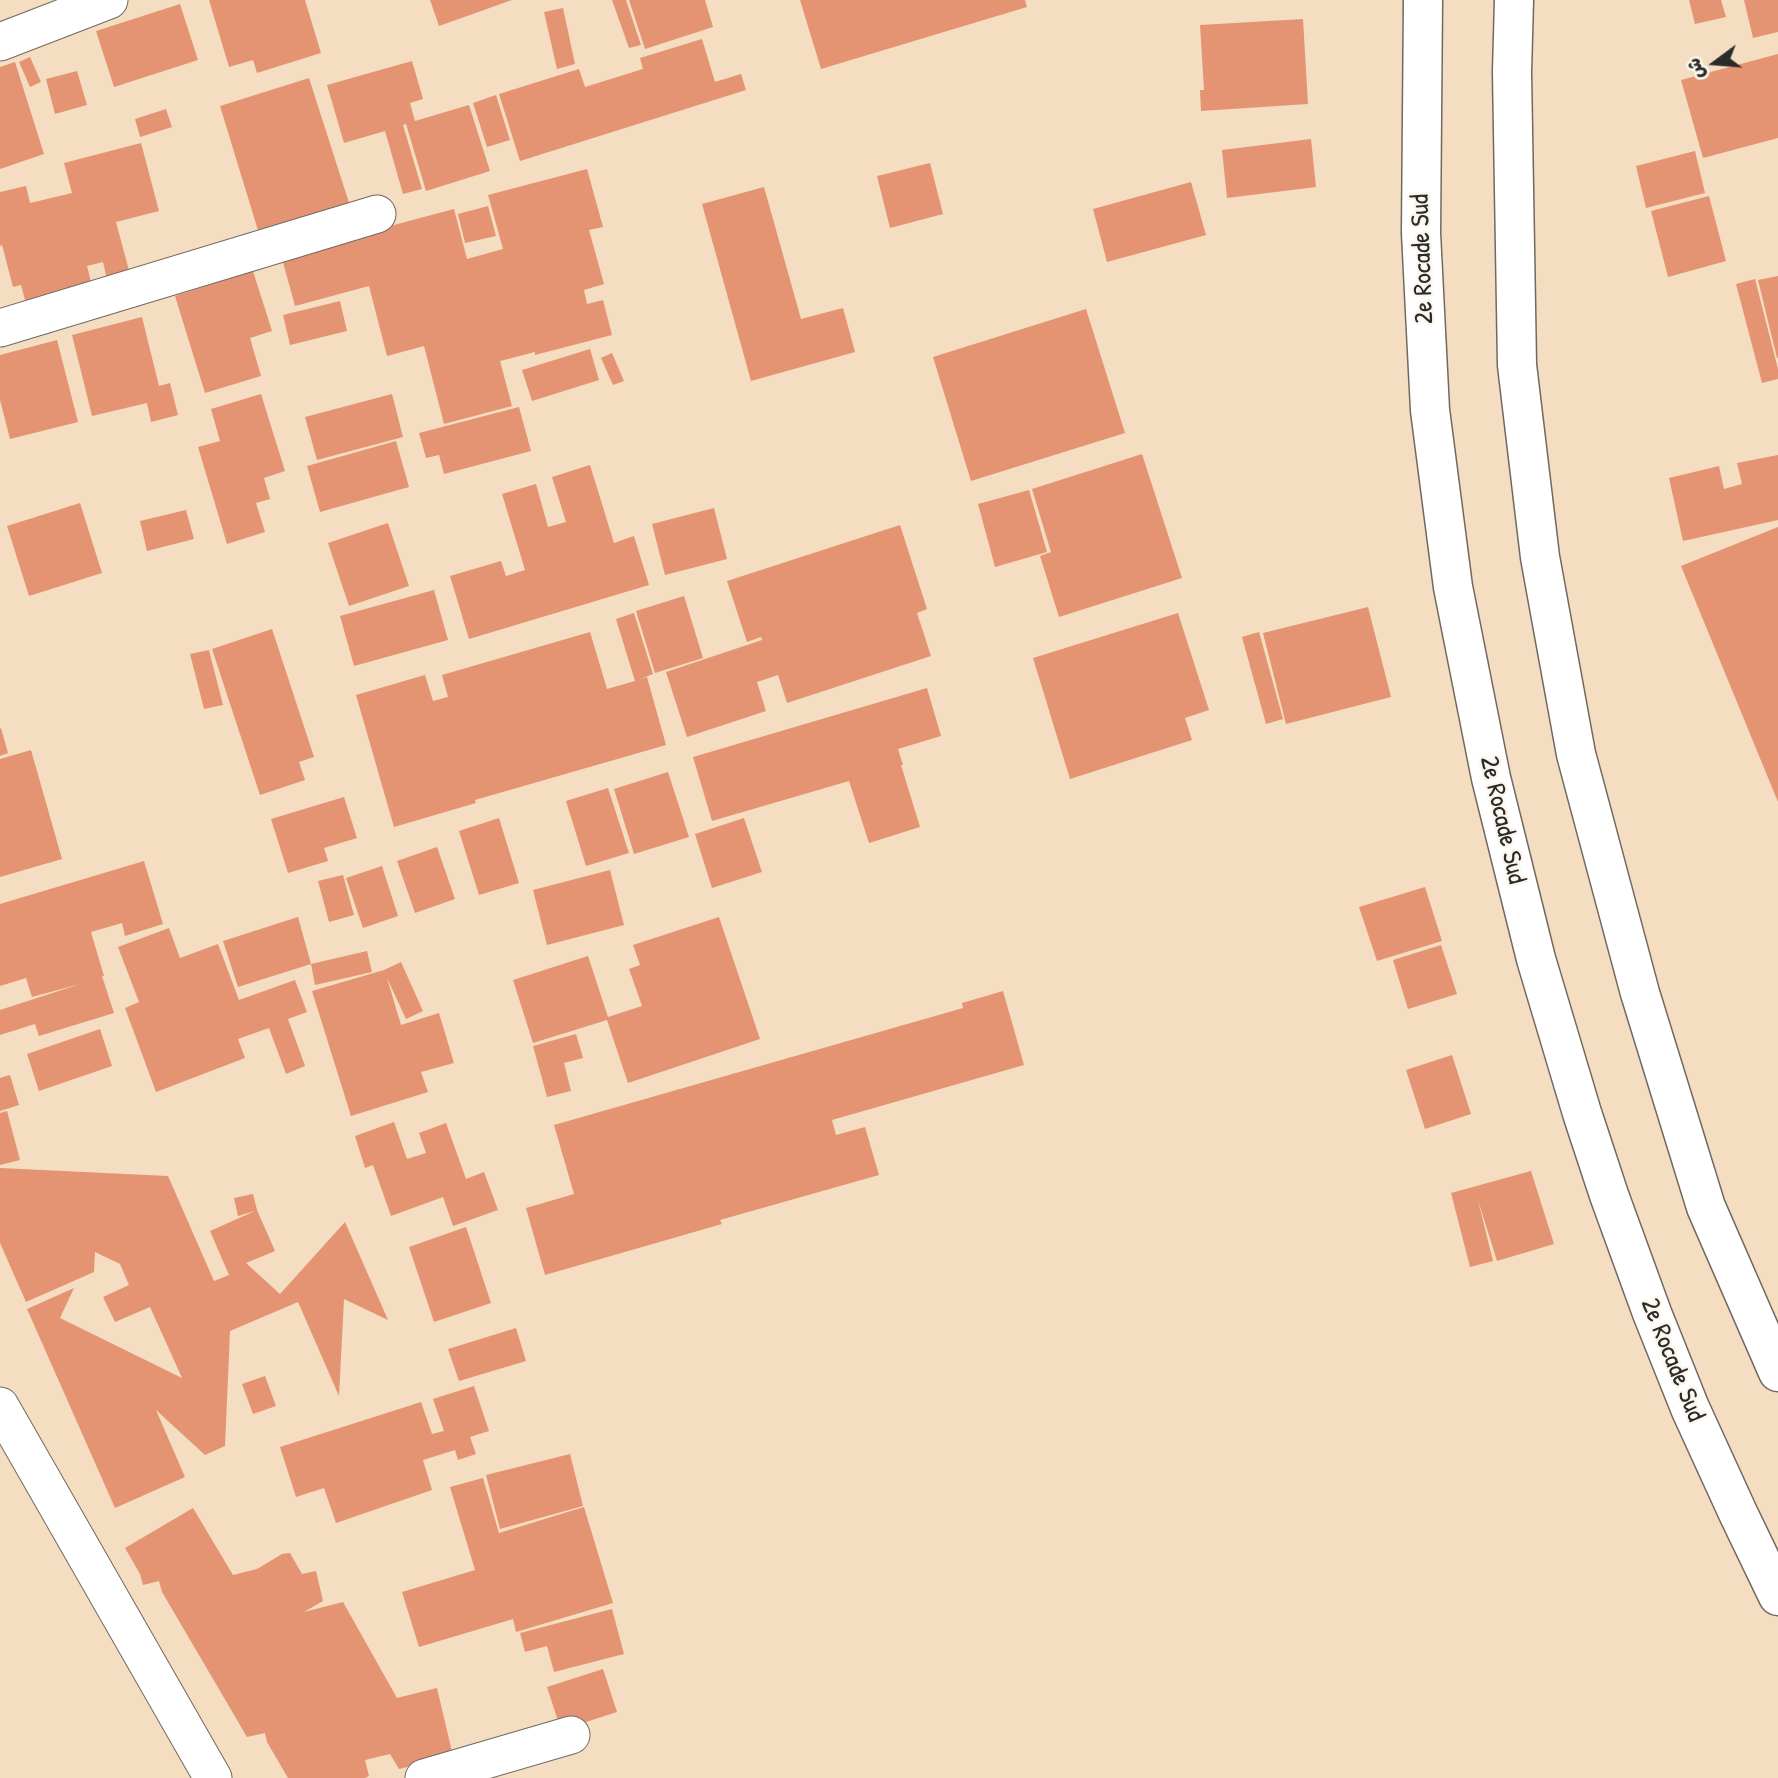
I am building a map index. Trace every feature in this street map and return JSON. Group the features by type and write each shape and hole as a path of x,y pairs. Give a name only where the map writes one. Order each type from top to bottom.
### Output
{"highway":[{"name":"2e Rocade Sud","path":"1423,0 1421,233 1430,410 1454,587 1491,778 1536,959 1609,1195 1690,1408 1778,1596"},
{"path":"1514,0 1512,72 1517,365 1540,557 1576,754 1640,993 1706,1207 1778,1372"}],"street":[{"path":"0,42 109,0"},
{"path":"0,328 377,214"},
{"path":"0,1406 213,1778"},
{"path":"425,1778 571,1735"}],"building":[{"path":"209,0 305,0 321,53 257,73 253,60 229,67"},
{"path":"430,0 512,0 439,26"},
{"path":"612,0 626,0 641,45 629,48"},
{"path":"629,0 705,0 713,27 645,49"},
{"path":"800,0 1025,0 1027,7 821,69"},
{"path":"1689,0 1721,0 1726,17 1695,24"},
{"path":"1744,0 1778,0 1778,32 1753,38"},
{"path":"180,4 198,60 114,87 96,31"},
{"path":"563,8 575,64 557,69 544,12"},
{"path":"1303,19 1308,104 1201,111 1200,90 1204,90 1200,25"},
{"path":"702,39 715,82 741,74 746,90 520,161 499,94 579,69 585,87 643,69 640,58"},
{"path":"1778,54 1778,138 1703,158 1681,80"},
{"path":"30,57 41,82 30,87 19,62"},
{"path":"412,61 423,99 410,103 415,121 469,105 490,171 426,191 406,124 403,125 422,189 403,194 385,131 344,143 327,85"},
{"path":"15,62 44,154 0,169 0,67"},
{"path":"77,71 87,105 55,114 46,79"},
{"path":"309,78 351,209 260,237 220,106"},
{"path":"496,95 510,140 487,147 473,103"},
{"path":"166,109 172,127 140,137 135,119"},
{"path":"1311,139 1316,187 1227,198 1222,150"},
{"path":"141,143 159,211 116,222 131,278 108,284 103,262 87,266 94,294 28,311 21,285 13,287 2,245 0,246 0,192 26,186 30,203 72,193 64,163"},
{"path":"1695,151 1705,193 1646,208 1636,166"},
{"path":"930,163 943,214 890,228 877,176"},
{"path":"587,169 603,227 589,230 604,284 584,290 587,304 603,300 612,335 500,361 512,406 444,424 424,346 387,356 369,286 295,306 281,255 454,209 467,259 503,249 488,195"},
{"path":"1191,182 1206,235 1107,262 1093,209"},
{"path":"764,187 801,319 843,308 855,352 751,381 702,204"},
{"path":"1709,196 1726,261 1668,277 1651,211"},
{"path":"488,206 496,236 465,243 458,214"},
{"path":"253,271 272,331 250,338 261,376 205,393 175,296"},
{"path":"1778,276 1778,358 1777,358 1758,280"},
{"path":"1755,279 1778,369 1778,379 1762,383 1736,284"},
{"path":"340,301 347,331 290,345 283,315"},
{"path":"1086,309 1125,433 971,481 933,357"},
{"path":"142,317 159,386 170,383 178,415 151,422 147,403 92,416 72,335"},
{"path":"57,340 78,422 10,439 0,400 0,355"},
{"path":"590,349 599,380 532,401 522,370"},
{"path":"612,353 624,381 613,385 601,358"},
{"path":"261,394 285,471 264,478 270,499 256,503 265,532 227,544 198,447 220,441 211,409"},
{"path":"392,394 403,437 317,460 305,417"},
{"path":"519,407 531,451 444,474 439,455 426,458 419,433"},
{"path":"396,441 409,487 320,512 307,466"},
{"path":"1142,454 1182,578 1059,617 1040,556 1051,552 1032,489"},
{"path":"1778,455 1778,520 1683,541 1669,478 1719,466 1724,489 1742,484 1737,463"},
{"path":"590,465 614,543 634,536 649,585 469,639 450,576 501,561 506,576 525,570 502,494 536,484 548,527 566,522 552,477"},
{"path":"1029,490 1047,552 995,567 978,504"},
{"path":"80,503 102,573 29,596 7,526"},
{"path":"714,508 727,559 665,575 652,524"},
{"path":"186,510 194,539 147,551 140,521"},
{"path":"388,523 409,586 349,606 328,543"},
{"path":"900,525 927,609 917,613 931,656 787,703 778,675 757,682 766,711 687,737 666,672 762,640 761,637 747,642 727,581"},
{"path":"1778,527 1778,802 1681,566"},
{"path":"434,590 448,640 354,666 340,616"},
{"path":"684,596 703,658 655,673 636,611"},
{"path":"1368,607 1391,697 1286,724 1263,633"},
{"path":"634,613 653,674 640,679 647,677 666,745 475,800 476,803 394,827 356,695 425,675 433,701 448,697 442,675 590,632 607,689 635,681 616,619"},
{"path":"1178,613 1209,710 1185,718 1192,740 1070,779 1033,658"},
{"path":"272,629 314,757 299,762 305,780 260,795 212,649"},
{"path":"1259,632 1283,719 1266,724 1242,637"},
{"path":"209,650 223,705 204,709 190,654"},
{"path":"927,688 941,736 898,749 920,827 869,843 849,781 712,821 693,757"},
{"path":"0,729 8,753 0,756"},
{"path":"31,750 62,859 0,877 0,759"},
{"path":"668,772 689,837 634,854 614,789"},
{"path":"608,788 629,853 586,866 566,801"},
{"path":"344,797 357,838 324,848 328,861 288,873 271,819"},
{"path":"499,818 519,883 479,895 459,831"},
{"path":"744,818 762,872 712,888 695,834"},
{"path":"437,847 455,899 415,913 397,861"},
{"path":"144,861 163,924 125,936 122,923 91,932 114,1013 39,1036 35,1024 0,1035 0,1010 80,984 32,997 26,978 0,986 0,904"},
{"path":"382,866 398,916 363,928 346,878"},
{"path":"610,870 624,925 547,945 533,890"},
{"path":"343,875 354,915 329,922 318,881"},
{"path":"1425,887 1442,941 1377,961 1359,907"},
{"path":"298,917 311,964 238,987 223,941"},
{"path":"719,917 760,1039 628,1083 607,1020 533,1043 513,980 588,956 608,1017 642,1006 629,969 640,965 633,945"},
{"path":"169,928 180,958 218,944 239,1000 295,980 307,1012 288,1019 305,1066 286,1074 269,1028 238,1039 245,1058 156,1092 125,1008 139,1002 118,947"},
{"path":"1441,945 1457,994 1408,1009 1393,960"},
{"path":"367,951 372,972 315,985 311,964"},
{"path":"401,962 423,1011 406,1019 387,978 401,1025 439,1013 454,1063 421,1072 428,1092 351,1116 312,991 384,970"},
{"path":"1003,991 1024,1065 832,1120 836,1135 865,1127 879,1175 720,1220 722,1224 545,1275 526,1208 574,1194 554,1125 963,1008 962,1003"},
{"path":"100,1029 112,1066 39,1091 27,1054"},
{"path":"576,1034 583,1058 564,1063 571,1091 547,1097 533,1046"},
{"path":"1452,1055 1471,1114 1425,1129 1406,1070"},
{"path":"10,1075 19,1105 0,1111 0,1078"},
{"path":"7,1111 20,1160 0,1165 0,1113"},
{"path":"394,1122 407,1159 426,1153 419,1133 446,1123 466,1179 484,1172 498,1210 453,1226 443,1197 391,1216 373,1165 365,1168 355,1136"},
{"path":"0,1168 168,1176 214,1281 229,1275 210,1231 255,1211 238,1216 234,1198 253,1194 275,1251 246,1263 280,1294 345,1222 388,1320 344,1299 339,1396 298,1302 230,1331 225,1446 205,1455 156,1410 185,1477 115,1508 27,1309 74,1288 60,1318 182,1378 150,1307 115,1322 103,1297 129,1285 120,1264 95,1252 94,1272 26,1302 0,1243"},
{"path":"1531,1171 1554,1244 1497,1261 1478,1200 1493,1261 1470,1267 1451,1193"},
{"path":"466,1227 491,1303 434,1322 409,1247"},
{"path":"516,1328 526,1361 459,1381 448,1349"},
{"path":"265,1376 276,1406 253,1414 242,1384"},
{"path":"474,1386 489,1431 470,1437 476,1454 458,1460 455,1450 423,1460 432,1490 336,1523 324,1488 296,1497 280,1447 421,1402 432,1434 444,1431 433,1399"},
{"path":"570,1454 583,1506 500,1529 486,1475"},
{"path":"483,1478 499,1533 584,1507 613,1603 516,1632 513,1619 419,1647 402,1592 475,1570 450,1487"},
{"path":"193,1508 233,1575 257,1569 282,1554 290,1553 302,1574 316,1571 323,1601 304,1612 343,1602 397,1698 437,1688 453,1756 399,1769 390,1754 365,1760 369,1776 365,1778 288,1778 267,1742 265,1733 247,1737 162,1592 159,1581 143,1585 140,1574 125,1548"},
{"path":"612,1609 624,1654 554,1672 547,1646 525,1652 520,1633"},
{"path":"603,1669 617,1712 561,1730 547,1687"}]}
